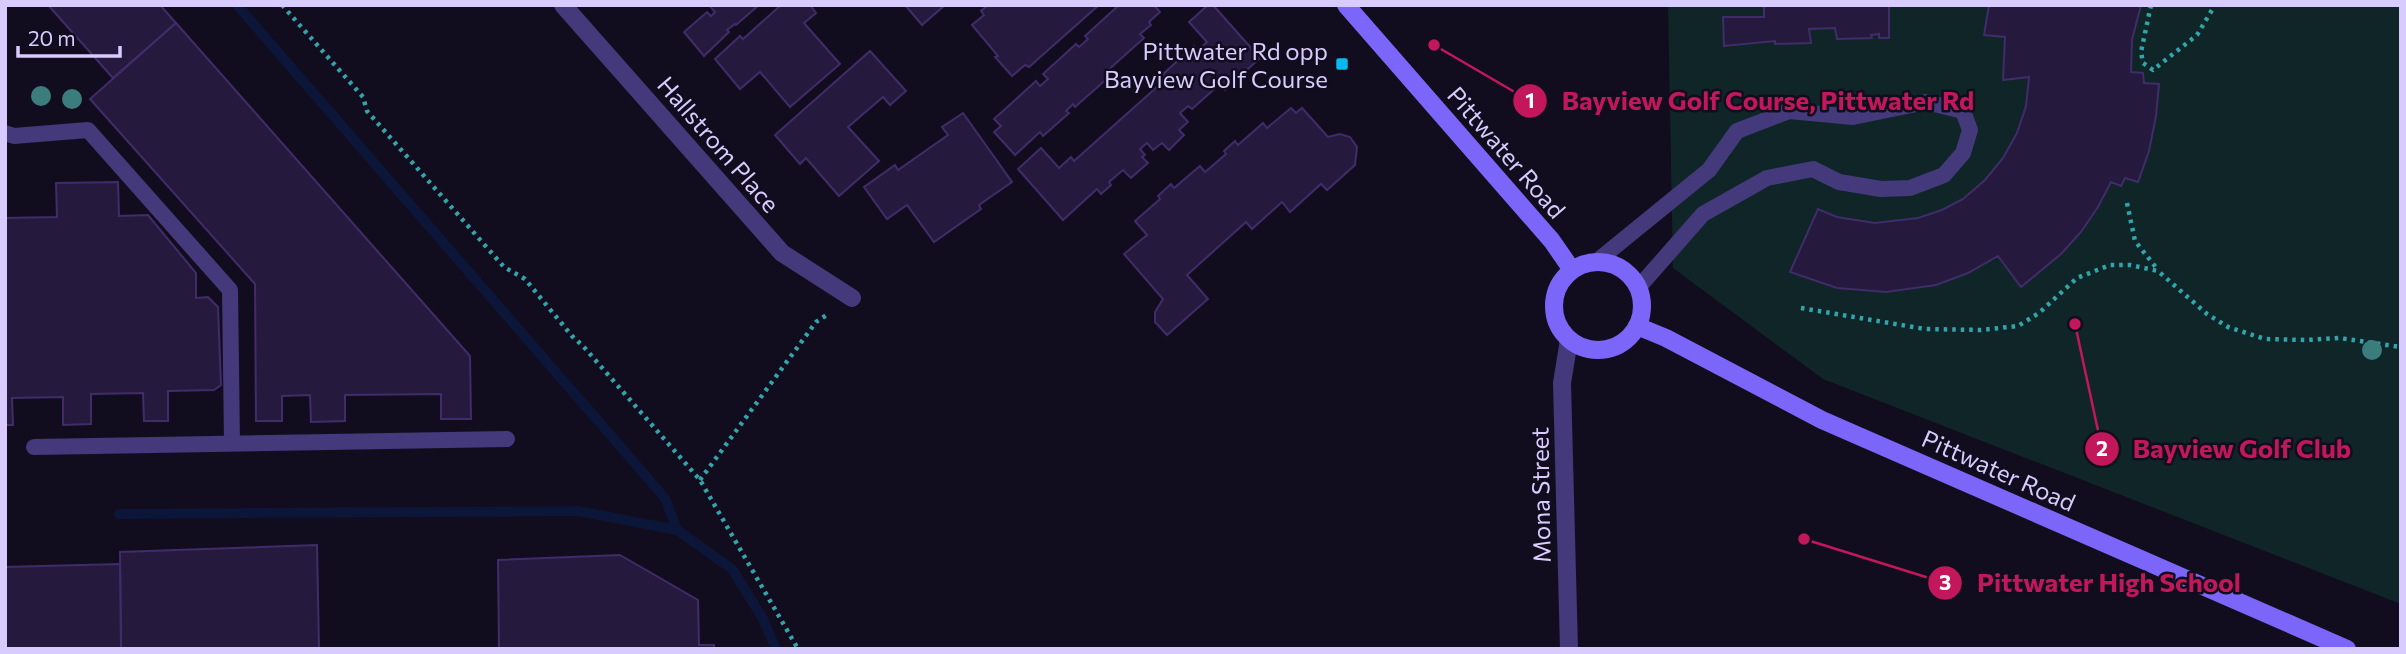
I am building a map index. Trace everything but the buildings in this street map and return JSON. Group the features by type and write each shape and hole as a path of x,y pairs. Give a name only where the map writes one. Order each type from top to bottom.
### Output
{"main road":[{"name":"Pittwater Road","path":"1346,5 1552,241 1572,270"},
{"path":"1596,262 1613,265 1628,274 1638,288 1642,314 1625,342 1606,350 1586,349 1569,341 1556,324 1553,305 1559,285 1572,270 1583,264 1596,262"},
{"name":"Pittwater Road","path":"1637,326 1666,338 1822,420 2347,649"}],"street":[{"name":"Hallstrom Place","path":"563,5 782,253 852,298"},
{"name":"Mona Street","path":"1569,341 1562,383 1569,649"}],"lane":[{"path":"1596,262 1709,170 1737,131 1789,111 1853,117 1926,102 1964,111 1970,130 1963,153 1944,175 1910,188 1881,189 1839,182 1813,169 1767,178 1703,214 1638,288"},
{"path":"5,133 14,136 88,131 230,290 232,443"},
{"path":"34,447 507,439"}],"path":[{"path":"282,5 363,97 367,111 504,267 525,279 700,480 798,649"},
{"path":"2151,5 2141,52 2143,63 2153,70 2197,36 2215,5"},
{"path":"2127,203 2135,241 2158,271 2207,314 2228,327 2265,339 2339,338 2401,347"},
{"path":"1801,308 1925,329 1981,330 2018,326 2039,313 2077,278 2093,270 2110,265 2130,265 2158,271"},
{"path":"700,480 816,322 852,298"}],"green space":[{"path":"1668,5 2401,5 2401,604 1823,379 1673,268"}],"waterway":[{"path":"237,5 665,498 677,530"},
{"path":"119,514 578,511 677,530 732,569 762,617 776,649"}],"place":[{"name":"Bayview Golf Course, Pittwater Rd","path":"1434,45"},
{"name":"Pittwater Rd opp Bayview Golf Course","path":"1342,64"},
{"name":"Bayview Golf Club","path":"2075,324"},
{"name":"Pittwater High School","path":"1804,539"}]}
